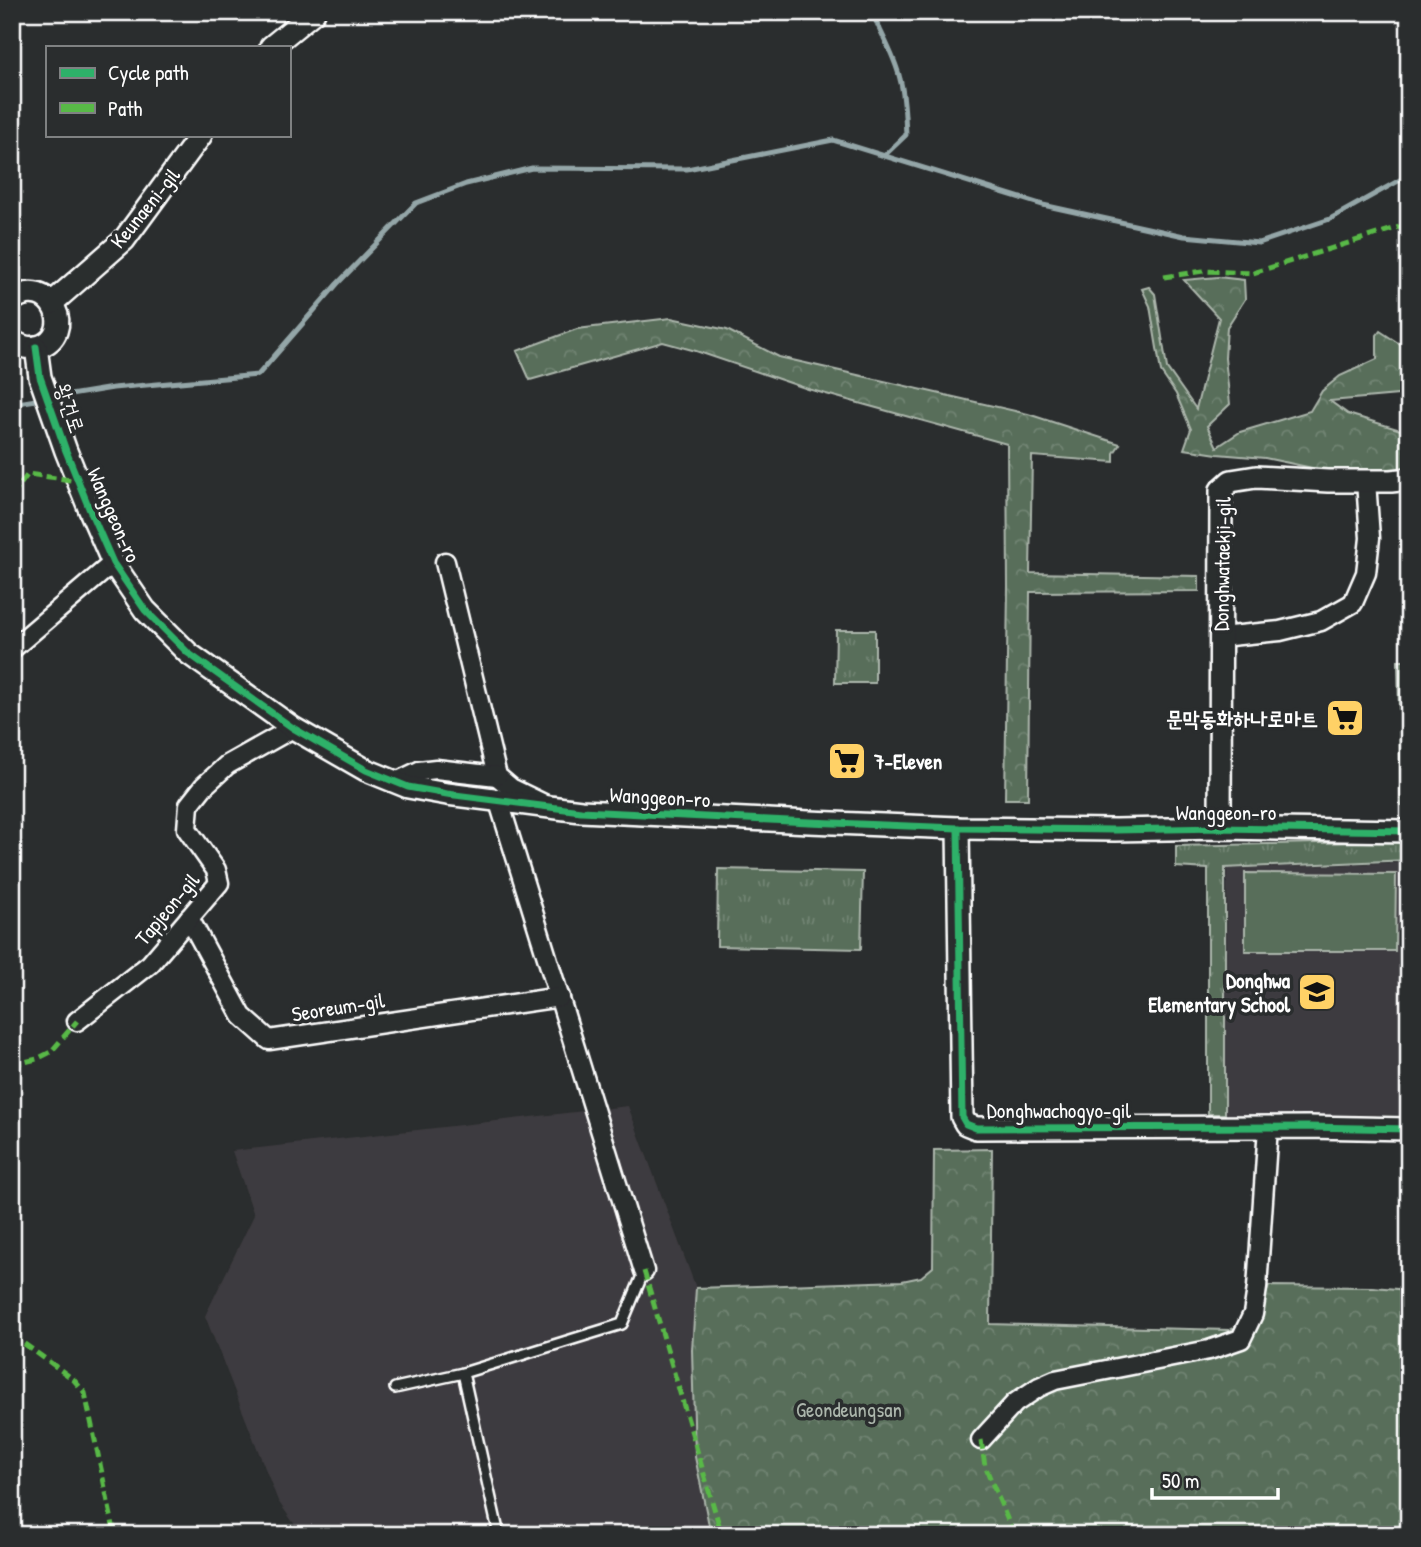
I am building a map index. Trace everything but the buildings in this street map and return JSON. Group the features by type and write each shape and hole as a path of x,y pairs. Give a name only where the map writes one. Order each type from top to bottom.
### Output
{"street":[{"path":"272,46 314,12"},
{"name":"Keunaeni-gil","path":"52,303 124,240 200,136"},
{"path":"12,300 21,295 37,293 52,303 58,318 58,327 48,342 36,347 24,347 12,340"},
{"name":"왕건로","path":"36,347 40,376 66,451"},
{"name":"Wanggeon-ro","path":"66,451 113,563 145,610 188,653 293,728 366,770 408,787 499,802 608,813 958,828 1409,831"},
{"name":"Donghwataekji-gil","path":"1220,828 1221,490 1231,481 1256,477 1328,481 1409,479"},
{"path":"1220,637 1280,631 1321,621 1353,603 1366,573 1370,538 1366,481"},
{"path":"445,562 497,776"},
{"path":"12,649 113,563"},
{"name":"Tapjeon-gil","path":"76,1021 150,964 219,883 216,870 187,829 189,806 204,786 227,765 293,728"},
{"path":"396,782 419,771 436,769 497,776 511,788 551,808"},
{"path":"499,802 644,1271"},
{"name":"Donghwachogyo-gil","path":"958,828 962,1117 966,1124 975,1128 1409,1129"},
{"name":"Seoreum-gil","path":"189,918 242,1016 269,1040 559,996"},
{"path":"981,1440 1015,1403 1055,1380 1209,1350 1241,1339 1253,1314 1257,1289 1268,1127"}],"lane":[{"path":"395,1388 463,1373 622,1324 644,1271"},
{"path":"463,1373 499,1535"}],"shaded area":[{"name":"Donghwa Elementary School","path":"1409,862 1409,1115 1225,1114 1227,869"},
{"path":"628,1106 696,1288 692,1350 695,1457 711,1535 302,1535 278,1501 205,1316 254,1215 232,1151"}],"green space":[{"path":"1218,277 1244,280 1245,299 1227,327 1225,358 1230,404 1207,426 1217,447 1240,432 1310,411 1322,391 1340,376 1377,359 1377,335 1380,331 1409,350 1409,394 1330,401 1348,414 1404,431 1409,453 1409,474 1322,470 1265,458 1184,449 1191,429 1176,394 1161,372 1150,306 1142,289 1149,287 1155,294 1167,368 1196,409 1219,318 1184,280"},
{"path":"671,318 727,330 779,357 1028,414 1120,444 1114,453 1114,462 1032,456 1030,573 1199,576 1199,591 1030,592 1028,799 1005,799 1007,444 808,389 663,342 530,380 517,351 577,329"},
{"path":"836,630 875,630 875,683 835,683"},
{"path":"1398,661 1409,661 1409,805 1401,805"},
{"path":"1409,841 1409,860 1225,868 1225,1114 1208,1114 1208,869 1176,867 1176,846"},
{"path":"718,869 863,872 861,949 717,946"},
{"path":"1245,873 1396,874 1395,951 1245,951"},
{"name":"Geondeungsan","path":"992,1149 990,1324 1230,1330 1246,1321 1236,1335 1215,1342 1037,1379 976,1441 980,1450 1022,1410 1052,1389 1253,1333 1269,1286 1409,1290 1409,1535 711,1535 695,1457 692,1350 696,1288 902,1281 921,1277 933,1267 934,1150"}],"waterway":[{"path":"872,12 898,70 904,107 906,135 884,156"},
{"path":"52,398 113,388 258,375 337,284 416,203 466,184 532,168 687,169 833,140 1043,205 1184,236 1259,243 1330,219 1409,175"},
{"path":"12,404 42,399"}],"marked path":[{"path":"1164,277 1203,271 1253,273 1409,224"},
{"path":"12,496 28,474 78,481"},
{"path":"12,1065 37,1059 51,1052 77,1021"},
{"path":"644,1271 722,1535"},
{"path":"12,1335 73,1379 85,1393 115,1535"},
{"path":"981,1440 985,1466 1014,1535"}],"cycle path":[{"path":"36,347 40,377 89,508 113,563 145,610 188,653 293,728 366,770 408,787 581,811 809,822 958,828 1409,831"},
{"path":"958,828 962,1117 966,1124 976,1128 1409,1129"}],"place":[{"name":"문막동화하나로마트","path":"1345,718"},
{"name":"7-Eleven","path":"847,761"},
{"name":"Donghwa Elementary School","path":"1317,992"}]}
